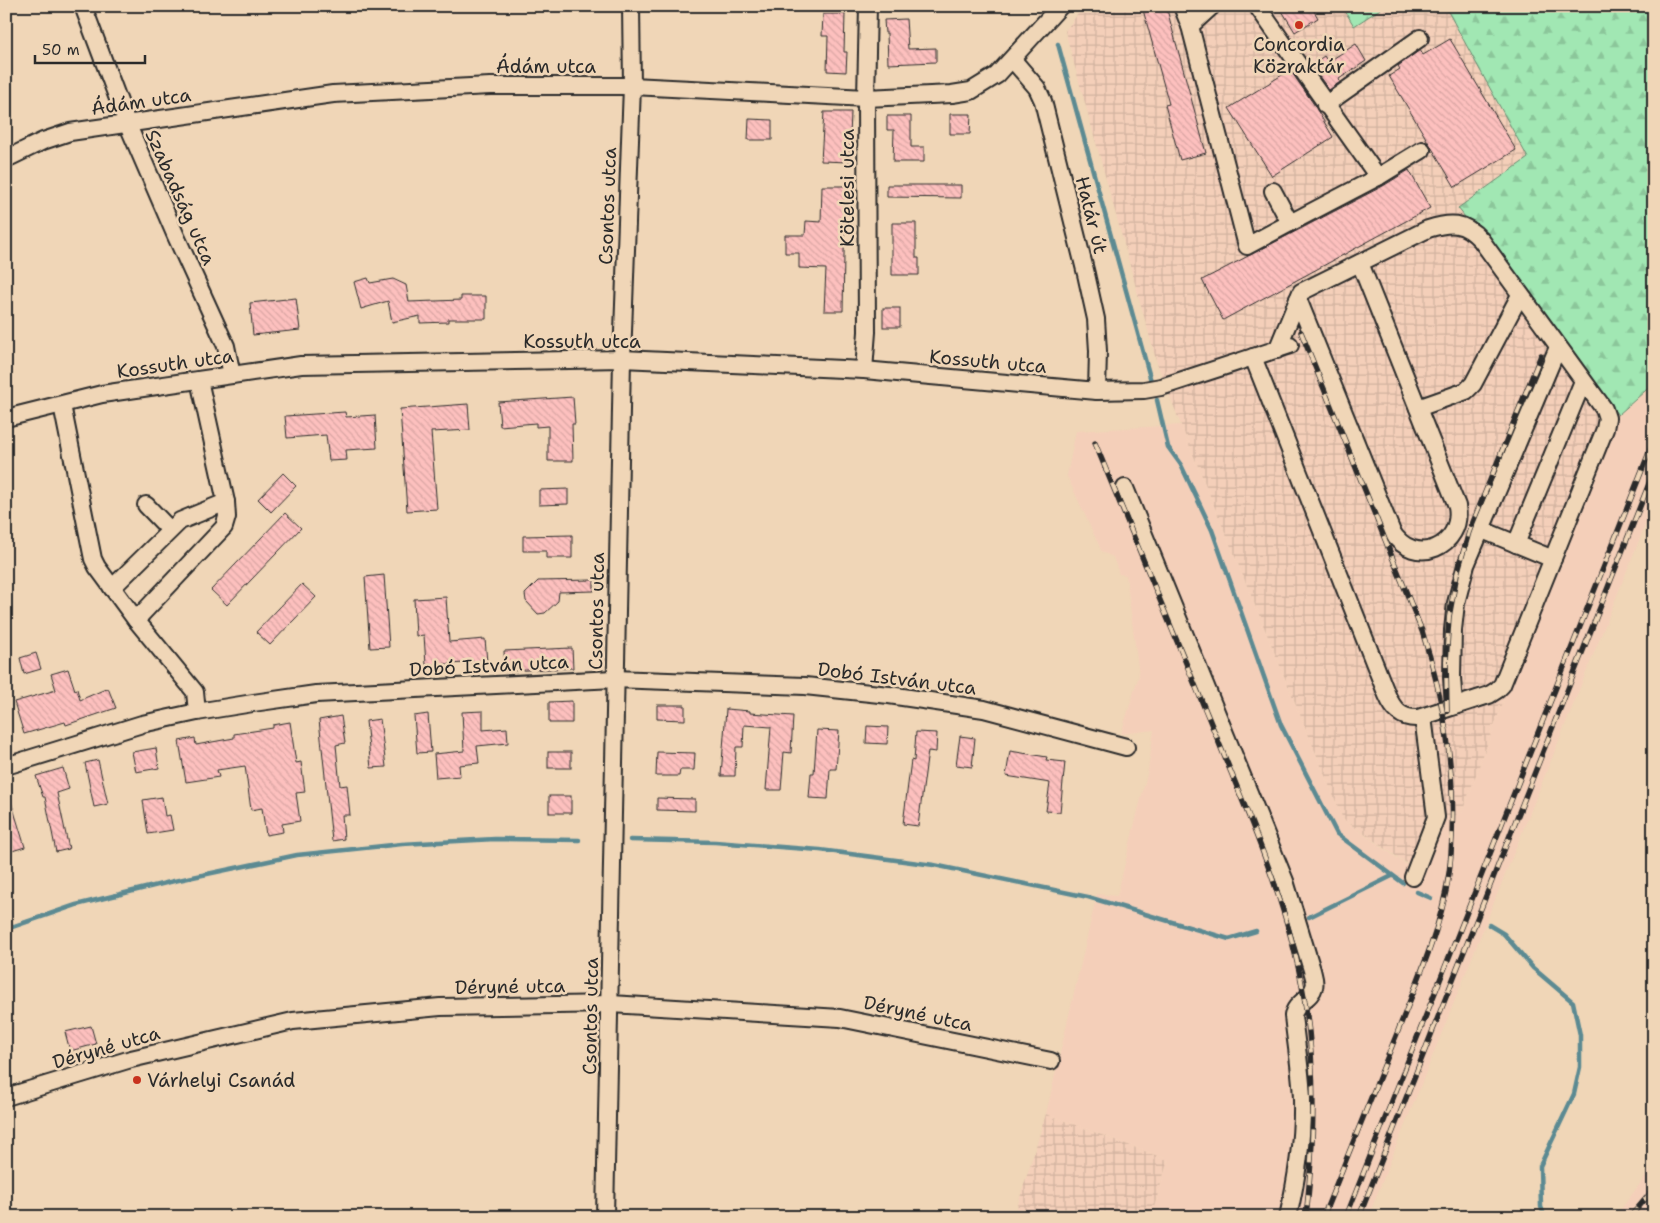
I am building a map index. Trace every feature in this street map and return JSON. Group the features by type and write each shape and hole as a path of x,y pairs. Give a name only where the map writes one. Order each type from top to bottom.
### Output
{"street":[{"name":"Szabadság utca","path":"83,6 127,124 226,346 232,375"},
{"name":"Csontos utca","path":"605,1217 611,1004 614,679 622,359 632,86 631,6"},
{"name":"Kötelesi utca","path":"864,370 867,332 866,98 868,6"},
{"name":"Ádám utca","path":"7,155 70,132 333,94 490,86 632,86 866,98 952,94 971,91 997,75 1013,60 1060,6"},
{"path":"1182,6 1190,26 1247,246 1378,177 1422,150"},
{"path":"1190,26 1212,6"},
{"path":"1257,6 1325,105 1378,177"},
{"path":"1325,105 1420,38"},
{"name":"Határ út","path":"1013,60 1037,88 1043,101 1049,124 1096,319 1098,351 1097,391"},
{"path":"1273,190 1290,223"},
{"path":"1254,357 1394,709 1402,716 1410,719 1423,717 1489,695 1497,690 1502,685 1553,559 1605,429 1607,418 1604,409 1475,234 1458,225 1445,224 1428,230 1360,263 1301,292 1298,299 1392,532 1398,541 1408,547 1424,550 1440,546 1449,539 1457,524 1458,512 1455,500 1360,263"},
{"path":"1418,408 1466,390 1473,384 1520,295"},
{"name":"Kossuth utca","path":"6,418 102,394 301,365 622,359 864,370 1097,391 1144,390 1161,387 1283,348 1298,299"},
{"path":"1454,706 1452,652 1456,603 1466,565 1558,346"},
{"path":"136,620 214,538 226,522 226,502 198,380"},
{"path":"1516,544 1583,381"},
{"path":"62,405 93,559 136,620 196,692 197,712"},
{"path":"1125,488 1285,881 1312,970 1314,989 1295,1008 1293,1016 1302,1099 1299,1165 1288,1217"},
{"path":"112,588 170,530 186,518 206,512 226,502"},
{"path":"146,505 170,530"},
{"path":"206,512 214,538"},
{"path":"1480,529 1553,559"},
{"name":"Dobó István utca","path":"6,766 142,724 197,712 316,694 614,679 805,686 889,695 984,709 1126,748"},
{"path":"1413,878 1436,817 1423,717"},
{"name":"Déryné utca","path":"6,1096 130,1058 293,1022 440,1007 611,1004 840,1018 1051,1061"}],"shaded area":[{"path":"1084,6 1342,6 1354,25 1385,6 1445,6 1528,158 1458,208 1618,415 1525,643 1462,812 1444,820 1422,874 1343,819 1181,425 1157,363 1065,31"},
{"path":"1654,383 1654,503 1368,1217 1151,1217 1168,1160 1046,1114 1097,894 1117,896 1148,770 1154,730 1121,734 1139,675 1126,575 1119,574 1113,557 1102,552 1067,476 1076,431 1181,425 1343,819 1422,874 1444,819 1462,812 1525,643 1618,415"},
{"path":"1046,1114 1168,1160 1151,1217 1014,1217"},
{"path":"1654,1165 1654,1202 1642,1217 1615,1217"}],"green space":[{"path":"1342,6 1385,6 1354,26"},
{"path":"1445,6 1654,6 1654,383 1618,415 1458,208 1528,158"}],"building":[{"path":"1142,6 1166,6 1206,153 1180,160 1165,105 1169,104"},
{"name":"Concordia Közraktár","path":"1279,6 1311,6 1318,18 1295,32"},
{"path":"823,14 845,14 844,52 847,52 846,72 827,71 828,36 822,36"},
{"path":"906,19 908,49 936,48 936,62 888,64 887,33 885,33 884,20"},
{"path":"1450,39 1516,150 1455,187 1389,76 1400,69 1398,66 1420,50 1423,55"},
{"path":"1356,44 1366,61 1339,79 1340,82 1329,90 1311,65 1324,56 1328,62"},
{"path":"1290,70 1313,103 1333,137 1272,176 1229,108"},
{"path":"824,112 851,112 849,162 821,161"},
{"path":"950,114 971,114 970,134 950,134"},
{"path":"887,116 911,116 911,147 924,147 924,162 893,162 894,130 887,130"},
{"path":"749,119 772,120 772,140 748,140"},
{"path":"1409,170 1430,208 1223,320 1202,280 1383,186"},
{"path":"887,185 961,185 961,198 887,197"},
{"path":"822,186 851,186 850,202 845,201 843,311 824,311 826,269 799,268 799,253 785,253 785,235 805,235 806,221 821,222"},
{"path":"892,223 916,223 916,258 919,258 919,275 892,275"},
{"path":"368,278 370,283 393,279 406,285 409,302 461,300 461,296 486,296 486,319 448,319 448,322 420,323 420,316 392,322 388,301 361,309 354,282"},
{"path":"296,298 300,330 253,335 250,303"},
{"path":"883,308 900,308 900,327 883,327"},
{"path":"573,397 575,424 572,424 573,461 548,461 548,426 536,427 536,423 500,426 498,402"},
{"path":"468,404 470,430 431,432 437,509 407,511 400,409"},
{"path":"345,412 346,417 375,415 377,448 346,450 347,460 329,461 326,435 287,438 285,416"},
{"path":"283,473 296,486 271,512 258,499"},
{"path":"568,489 568,504 539,505 539,490"},
{"path":"285,513 301,528 227,605 211,590"},
{"path":"572,535 572,558 546,558 546,551 523,551 523,536"},
{"path":"384,575 389,647 370,648 365,577"},
{"path":"594,580 594,591 559,592 558,601 545,613 538,614 526,601 525,594 538,581"},
{"path":"302,584 316,597 270,645 256,632"},
{"path":"446,597 449,642 485,639 487,662 426,665 424,635 416,636 414,599"},
{"path":"572,648 573,668 505,671 504,651"},
{"path":"36,653 41,669 24,674 20,658"},
{"path":"68,669 80,700 108,688 116,708 66,725 65,722 24,734 14,702 56,690 51,674"},
{"path":"572,701 572,723 549,723 549,702"},
{"path":"657,705 685,705 685,720 657,719"},
{"path":"726,709 793,716 791,753 784,752 781,790 766,790 771,727 744,725 743,747 736,747 735,776 721,776"},
{"path":"483,711 483,730 507,728 508,743 477,746 479,763 459,765 460,776 436,778 434,754 464,751 462,712"},
{"path":"428,714 431,752 417,753 414,716"},
{"path":"341,716 345,743 336,745 340,786 347,785 350,815 342,815 344,839 332,841 319,720"},
{"path":"380,719 386,767 371,768 366,721"},
{"path":"290,722 296,763 301,762 305,792 296,793 300,821 282,824 283,832 266,835 262,808 251,810 245,766 217,770 219,777 186,782 179,741 195,738 196,745 234,738 234,734 273,728 273,725"},
{"path":"867,726 888,727 887,744 866,743"},
{"path":"817,730 839,731 836,769 830,769 828,799 809,798 811,773 814,773"},
{"path":"916,732 937,733 936,752 928,751 918,826 903,824 911,760 914,761"},
{"path":"960,736 975,738 972,767 956,765"},
{"path":"156,748 159,768 136,772 132,752"},
{"path":"1010,751 1047,757 1046,760 1065,762 1060,812 1046,811 1050,783 1006,776"},
{"path":"548,752 571,752 571,768 548,768"},
{"path":"657,752 695,753 694,770 680,770 679,776 656,776"},
{"path":"98,760 108,804 94,807 85,763"},
{"path":"63,768 69,789 57,793 69,849 56,852 45,797 43,797 36,776"},
{"path":"9,795 25,847 12,851 6,832 6,796"},
{"path":"549,796 571,796 571,813 549,813"},
{"path":"162,797 165,816 170,815 173,830 148,834 143,800"},
{"path":"657,798 695,799 695,811 657,810"},
{"path":"91,1026 96,1044 70,1051 65,1032"}],"waterway":[{"path":"1058,44 1151,381"},
{"path":"1157,400 1168,447 1181,465 1212,530 1281,725 1337,834 1403,883"},
{"path":"6,929 76,905 174,881 297,855 402,844 495,839 579,840"},
{"path":"630,840 715,842 820,850 934,865 1088,897 1229,939 1256,931"},
{"path":"1309,917 1392,876"},
{"path":"1417,892 1431,898"},
{"path":"1489,925 1504,934 1533,968 1573,1002 1580,1035 1580,1067 1574,1094 1540,1166 1541,1207 1545,1217"}],"railway":[{"path":"1301,332 1422,631 1443,713 1451,769 1452,797 1451,854 1444,900 1438,922 1415,988 1323,1217"},
{"path":"1447,711 1446,661 1449,617 1457,574 1469,532 1541,355"},
{"path":"1346,1217 1654,440"},
{"path":"1095,443 1256,833 1289,930 1304,997 1311,1052 1313,1107 1306,1217"},
{"path":"1359,1217 1654,471"},
{"path":"1630,1217 1654,1189"}],"place":[{"name":"Concordia Közraktár","path":"1299,25"},
{"name":"Várhelyi Csanád","path":"137,1080"}]}
